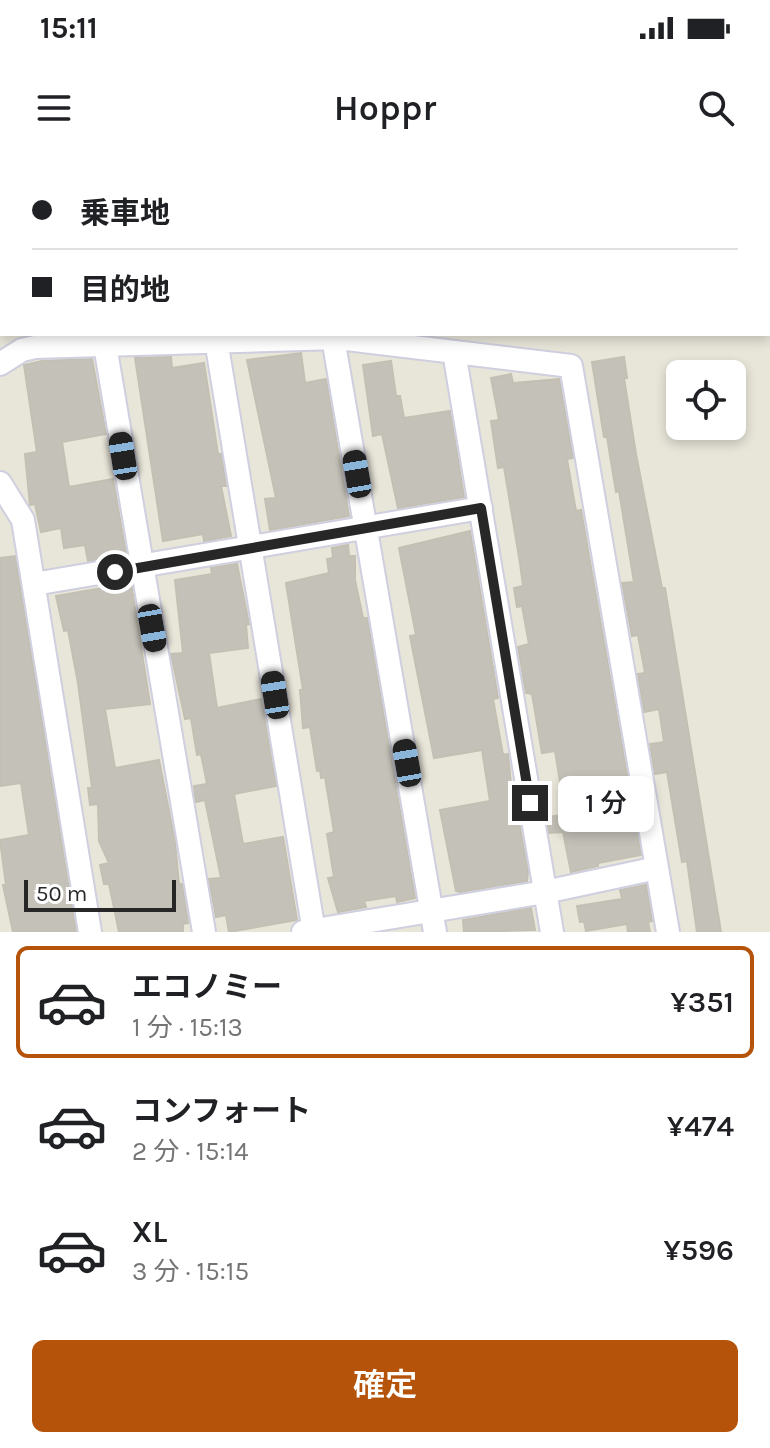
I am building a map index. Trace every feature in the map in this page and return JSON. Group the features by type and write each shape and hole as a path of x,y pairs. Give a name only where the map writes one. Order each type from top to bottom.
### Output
{"street":[{"path":"215,337 311,931 433,921 545,892 657,868"},
{"path":"0,364 20,342 35,347 215,337 333,338 571,366 668,932"},
{"path":"333,338 433,921"},
{"path":"105,345 204,932"},
{"path":"454,352 552,932"},
{"path":"0,483 23,520 90,932"},
{"path":"34,584 481,508"}],"building":[{"path":"301,353 305,383 326,379 349,516 270,530 265,499 276,498 247,360"},
{"path":"171,357 172,368 204,363 226,486 221,486 231,536 204,541 203,534 163,541 135,358"},
{"path":"624,357 627,378 624,378 636,454 662,588 665,588 721,932 697,932 687,861 682,862 667,772 655,774 650,744 664,742 659,709 644,712 638,674 645,673 638,635 632,636 622,583 634,582 592,362"},
{"path":"92,359 106,434 62,442 69,487 113,479 126,554 88,561 85,545 64,548 61,528 41,532 35,504 30,505 25,454 37,452 24,365 42,361"},
{"path":"391,361 396,396 400,396 404,418 450,411 464,497 398,508 382,434 373,436 363,365"},
{"path":"511,374 513,383 559,379 573,458 567,459 576,511 581,510 629,786 622,787 630,828 636,827 641,855 571,872 563,832 549,833 547,817 564,815 555,751 542,753 532,694 526,693 518,647 529,644 522,606 517,607 514,588 523,586 504,467 498,468 491,421 499,420 491,378"},
{"path":"470,531 498,698 493,699 503,755 508,754 513,806 516,806 528,871 527,881 460,892 456,891 440,810 490,801 482,750 434,758 410,636 416,635 399,548"},
{"path":"348,545 349,556 355,556 355,580 363,618 367,618 415,898 397,902 396,896 364,901 366,907 338,912 328,878 334,877 327,834 334,832 325,777 321,778 320,770 317,771 310,727 303,728 300,690 303,690 286,583 329,573 327,559 333,558 332,548"},
{"path":"15,556 76,932 13,932 3,885 6,885 0,840 29,835 21,783 0,786 0,558"},
{"path":"237,564 249,624 246,625 248,648 209,653 217,708 261,699 276,786 234,794 243,844 283,837 297,920 229,932 226,915 216,917 209,879 221,878 205,800 196,802 194,786 207,784 201,754 197,755 191,718 185,719 171,654 183,653 175,580 212,574 211,568"},
{"path":"131,583 150,704 105,709 115,768 159,760 188,923 183,924 183,932 119,932 109,884 104,884 100,865 109,863 99,841 98,804 90,805 88,788 92,788 78,683 68,630 64,631 56,596"},
{"path":"646,885 652,921 648,922 650,932 628,932 627,924 586,931 584,921 580,922 577,906 622,899 620,890"},
{"path":"531,908 535,930 464,932 463,920"}],"route":[{"path":"115,572 481,508 530,803"}]}
